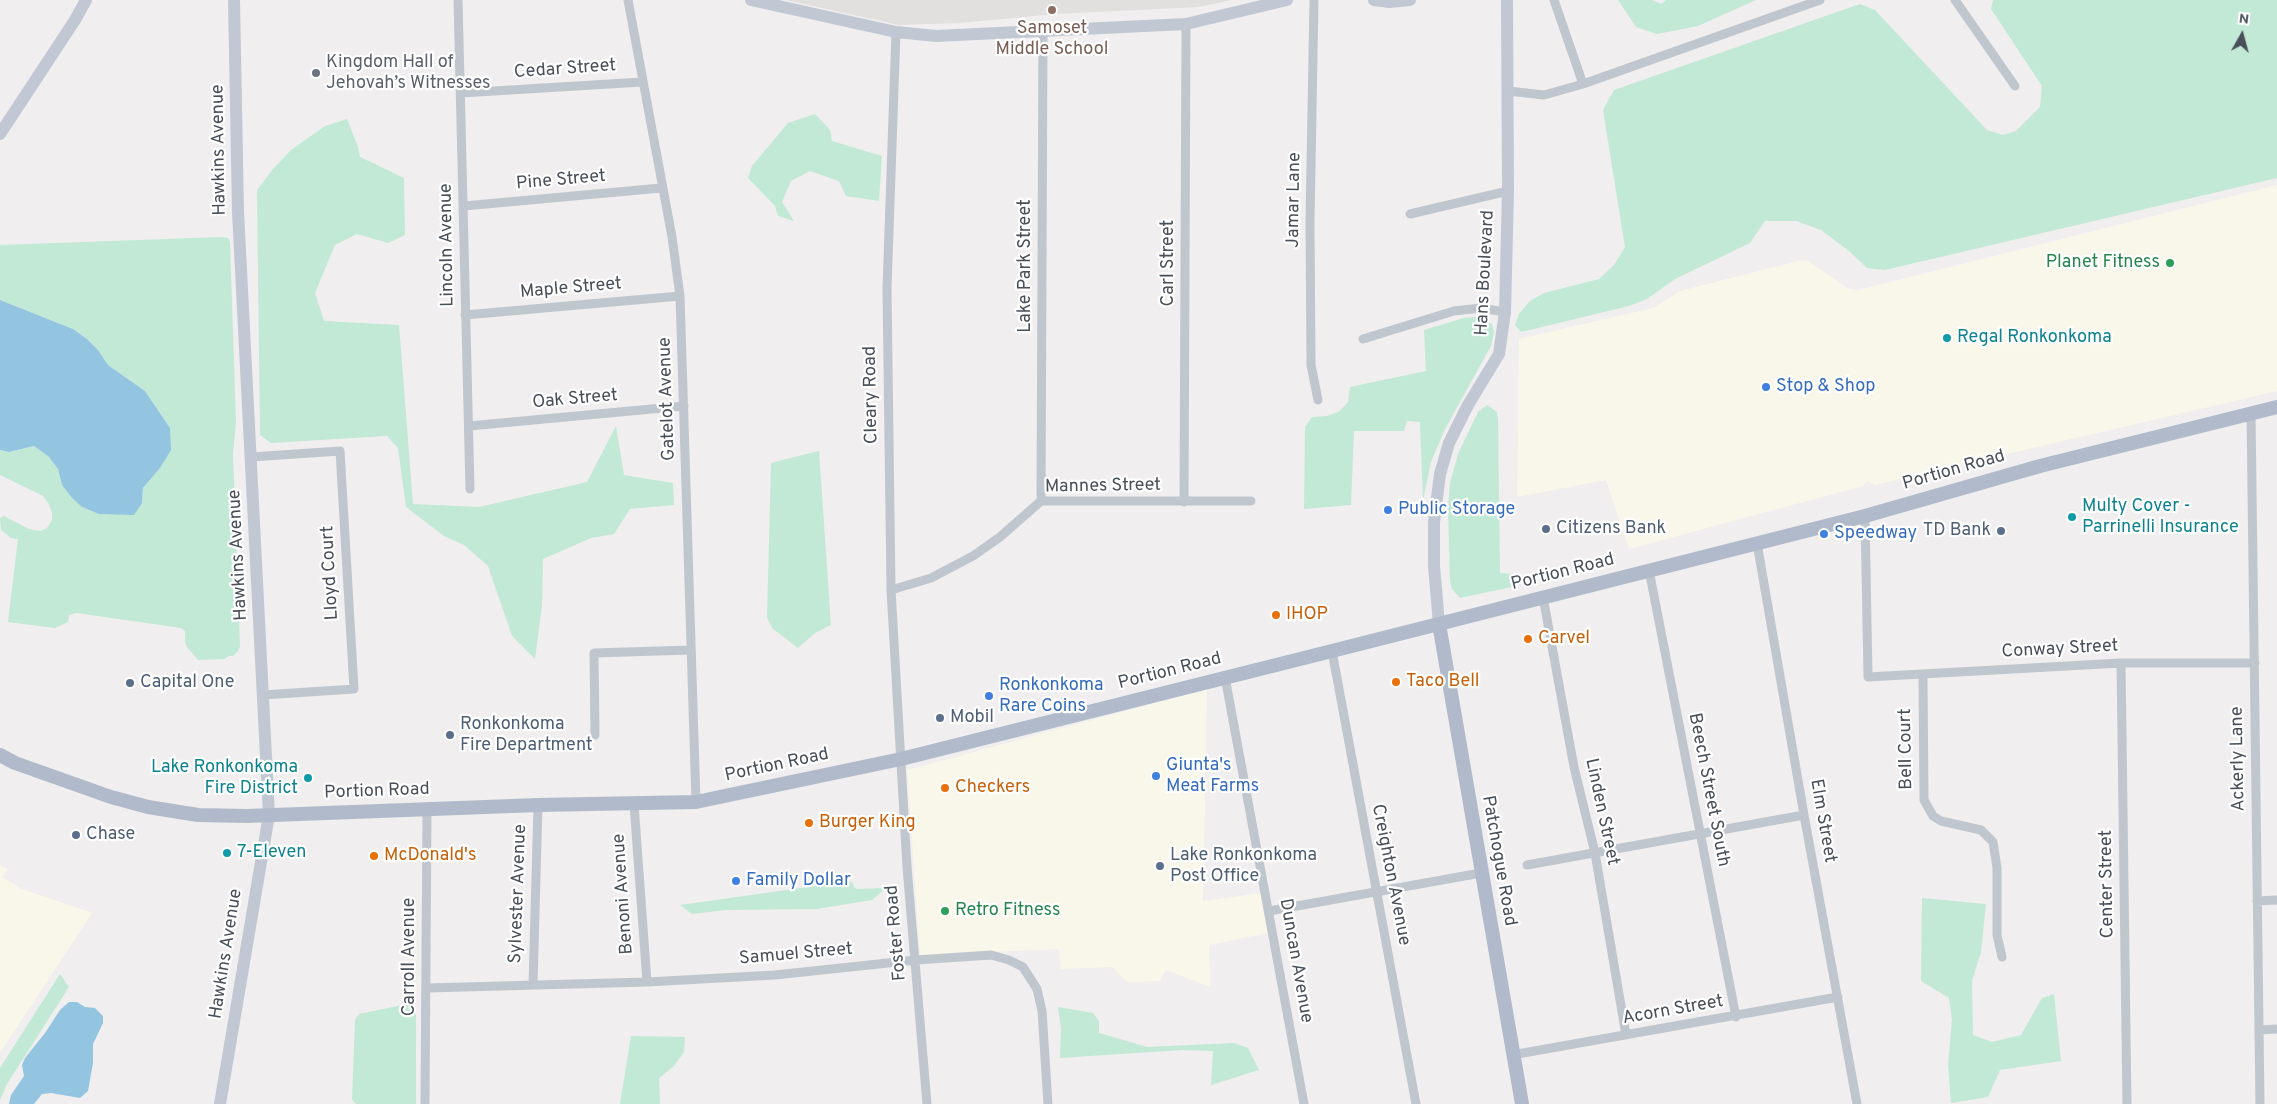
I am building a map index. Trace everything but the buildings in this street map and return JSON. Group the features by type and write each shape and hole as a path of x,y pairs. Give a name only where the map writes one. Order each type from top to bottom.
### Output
{"main road":[{"name":"Portion Road","path":"0,755 15,763 71,784 148,807 198,815 269,815 538,805 696,802 901,758 1332,651 1865,516 2040,466 2277,407"},
{"name":"Patchogue Road","path":"1439,624 1512,1055 1522,1104"}],"street":[{"name":"Hawkins Avenue","path":"220,1104 269,815 238,212 234,0"},
{"name":"Lincoln Avenue","path":"458,0 470,489"},
{"name":"Gatelot Avenue","path":"628,0 661,188 672,237 680,296 696,802"},
{"path":"751,0 896,32 936,36 1186,24 1287,0"},
{"name":"Jamar Lane","path":"1314,0 1310,221 1311,355 1318,400"},
{"path":"1374,0 1390,2 1410,0"},
{"name":"Hans Boulevard","path":"1439,624 1434,566 1434,522 1440,474 1449,443 1468,405 1499,354 1505,312 1508,191 1507,0"},
{"path":"1554,0 1583,84"},
{"path":"1508,91 1544,95 1583,84 1820,0"},
{"path":"1955,0 2015,86"},
{"path":"0,134 83,1"},
{"name":"Carl Street","path":"1184,502 1186,24"},
{"name":"Lake Park Street","path":"1041,502 1042,30"},
{"name":"Cleary Road","path":"896,32 887,288 892,590 901,758"},
{"name":"Cedar Street","path":"461,93 642,82"},
{"name":"Pine Street","path":"464,206 661,188"},
{"path":"1410,214 1508,191"},
{"name":"Maple Street","path":"465,315 680,296"},
{"path":"1363,339 1454,311 1481,308 1505,312"},
{"name":"Oak Street","path":"469,426 684,406"},
{"name":"Ackerly Lane","path":"2251,413 2260,1104"},
{"name":"Lloyd Court","path":"252,457 340,451 354,689 263,695"},
{"name":"Mannes Street","path":"892,590 931,578 973,556 1000,537 1041,502 1251,501"},
{"name":"Conway Street","path":"1865,516 1868,677 1923,676 2121,663 2255,663"},
{"name":"Elm Street","path":"1757,543 1857,1104"},
{"name":"Beech Street South","path":"1649,570 1736,1016"},
{"name":"Linden Street","path":"1543,597 1574,767 1594,853 1626,1035"},
{"path":"595,735 594,653 692,650"},
{"name":"Creighton Avenue","path":"1332,651 1416,1104"},
{"name":"Center Street","path":"2121,663 2127,1104"},
{"name":"Bell Court","path":"1923,676 1924,800 1933,816 1941,821 1982,830 1993,842 1997,868 1997,935 2002,957"},
{"name":"Duncan Avenue","path":"1225,677 1304,1104"},
{"name":"Foster Road","path":"901,758 907,867 927,1104"},
{"name":"Benoni Avenue","path":"634,804 647,982"},
{"name":"Sylvester Avenue","path":"533,984 538,805"},
{"name":"Carroll Avenue","path":"425,1104 427,810"},
{"path":"1527,865 1804,815"},
{"path":"1269,911 1481,872"},
{"path":"2257,901 2277,900"},
{"name":"Samuel Street","path":"427,988 647,982 775,975 916,960 991,956 1009,960 1023,967 1040,997 1048,1104"},
{"name":"Acorn Street","path":"1512,1055 1838,997"},
{"path":"2260,1030 2277,1029"}],"shaded area":[{"path":"786,0 1232,0 1199,7 1055,14 960,23 899,25"},
{"path":"2277,185 2277,391 1875,485 1867,481 1863,486 1629,549 1606,480 1517,497 1519,339 1653,308 1680,291 1802,260 1808,261 1849,289 1858,290"},
{"path":"1207,689 1203,901 1262,893 1268,933 1209,945 1210,987 1166,970 1160,981 1128,982 1112,967 1061,969 1059,949 920,955 907,770"},
{"path":"0,865 8,869 2,877 22,889 92,913 0,1053"}],"green space":[{"path":"1618,0 1652,0 1661,4 1666,0 1756,0 1698,26 1657,34 1636,27"},
{"path":"1993,0 2277,0 2277,178 1885,270 1867,268 1849,251 1821,230 1796,221 1765,221 1750,243 1675,279 1647,299 1629,306 1521,332 1515,325 1519,314 1530,301 1544,293 1599,279 1614,265 1625,247 1603,110 1614,90 1860,4 1875,10 1987,130 2003,135 2016,131 2040,107 2042,86 1991,9"},
{"path":"815,114 830,130 832,141 882,156 879,201 846,196 839,181 810,171 791,181 782,202 794,221 778,216 775,206 748,178 752,166 788,123"},
{"path":"347,119 360,157 404,178 405,235 388,243 357,234 335,245 315,293 324,321 399,325 413,504 479,507 587,482 616,426 624,475 673,483 674,505 630,509 614,534 591,538 543,559 542,606 535,659 512,636 488,566 464,545 444,536 406,507 398,448 387,436 271,443 260,435 257,190 291,150 325,126"},
{"path":"228,238 230,242 236,422 233,454 240,647 238,651 233,656 224,659 198,660 187,647 185,631 181,628 76,613 69,615 68,622 55,628 8,622 18,539 11,538 1,530 0,518 4,516 29,529 40,531 47,528 52,520 52,513 49,504 43,496 0,475 0,450 9,452 34,446 49,457 58,469 62,485 72,498 82,507 99,514 142,503 143,488 160,468 170,428 145,391 108,365 98,350 87,339 73,329 0,300 0,245"},
{"path":"1477,317 1492,324 1494,332 1491,346 1445,429 1431,462 1423,500 1420,422 1407,421 1404,431 1354,431 1351,505 1304,509 1305,427 1312,417 1327,416 1340,411 1348,402 1350,387 1426,371 1424,330 1464,318"},
{"path":"1487,405 1497,412 1498,420 1500,573 1514,574 1516,586 1460,598 1452,589 1450,581 1448,508 1450,483 1458,454 1478,412"},
{"path":"819,451 831,625 815,633 798,648 773,629 767,618 771,463"},
{"path":"851,881 856,889 886,888 872,900 817,909 726,910 692,914 680,905"},
{"path":"1922,898 1986,904 1981,952 1972,981 1973,1035 1992,1042 2021,1035 2042,998 2054,994 2061,1061 2000,1070 1988,1097 1951,1103 1948,1065 1952,1020 1949,998 1921,981"},
{"path":"60,974 69,987 7,1084 0,1100 0,1068"},
{"path":"408,1004 416,1011 416,1104 356,1104 352,1100 355,1020 359,1014"},
{"path":"1058,1007 1093,1013 1099,1021 1099,1033 1147,1047 1234,1043 1248,1048 1259,1070 1211,1085 1213,1051 1182,1050 1060,1058 1061,1029"},
{"path":"631,1036 685,1037 684,1052 674,1066 659,1078 660,1104 620,1104"}],"water":[{"path":"0,300 73,329 87,339 98,350 108,365 145,391 170,428 171,450 160,468 143,488 142,503 134,515 99,514 82,507 62,485 58,469 49,457 34,446 9,452 0,450"},
{"path":"69,1002 77,1002 85,1007 95,1008 103,1016 103,1023 93,1044 93,1063 88,1091 80,1098 51,1093 42,1094 34,1104 9,1104 11,1095 24,1076 22,1065 25,1058 60,1010"}],"place":[{"name":"Samoset Middle School","path":"1052,10"},
{"name":"Kingdom Hall of Jehovah’s Witnesses","path":"316,73"},
{"name":"Planet Fitness","path":"2170,263"},
{"name":"Regal Ronkonkoma","path":"1947,338"},
{"name":"Stop & Shop","path":"1766,387"},
{"name":"Public Storage","path":"1388,510"},
{"name":"Multy Cover - Parrinelli Insurance","path":"2072,517"},
{"name":"Citizens Bank","path":"1546,529"},
{"name":"TD Bank","path":"2001,531"},
{"name":"Speedway","path":"1824,534"},
{"name":"IHOP","path":"1276,615"},
{"name":"Carvel","path":"1528,639"},
{"name":"Taco Bell","path":"1396,682"},
{"name":"Capital One","path":"130,683"},
{"name":"Ronkonkoma Rare Coins","path":"989,696"},
{"name":"Mobil","path":"940,718"},
{"name":"Ronkonkoma Fire Department","path":"450,735"},
{"name":"Giunta's Meat Farms","path":"1156,776"},
{"name":"Lake Ronkonkoma Fire District","path":"308,778"},
{"name":"Checkers","path":"945,788"},
{"name":"Burger King","path":"809,823"},
{"name":"Chase","path":"76,835"},
{"name":"7-Eleven","path":"227,853"},
{"name":"McDonald's","path":"374,856"},
{"name":"Lake Ronkonkoma Post Office","path":"1160,866"},
{"name":"Family Dollar","path":"736,881"},
{"name":"Retro Fitness","path":"945,911"}]}
